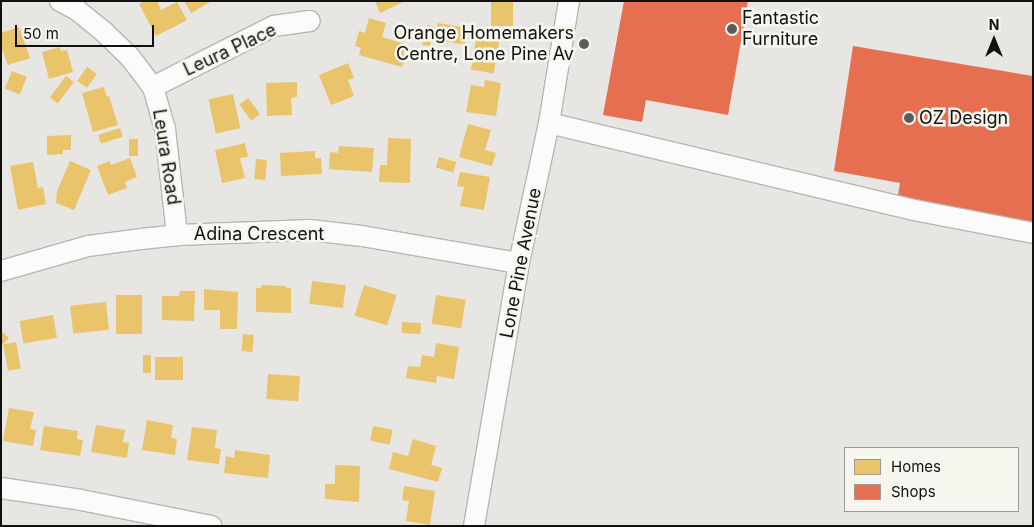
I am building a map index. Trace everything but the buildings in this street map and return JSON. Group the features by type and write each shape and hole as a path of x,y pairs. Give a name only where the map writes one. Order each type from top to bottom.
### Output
{"street":[{"name":"Leura Road","path":"60,1 77,10 105,33 130,57 153,88 165,129 177,235"},
{"name":"Lone Pine Avenue","path":"474,526 519,263 549,123 569,1"},
{"name":"Leura Place","path":"153,88 274,26 310,21"},
{"path":"549,123 894,206 1033,232"},
{"name":"Adina Crescent","path":"1,270 88,246 177,235 310,230 368,237 519,263"},
{"path":"1,488 81,500 210,526"}],"place":[{"name":"Fantastic Furniture","path":"732,29"},
{"name":"Orange Homemakers Centre, Lone Pine Av","path":"584,44"},
{"name":"OZ Design","path":"909,118"}]}
